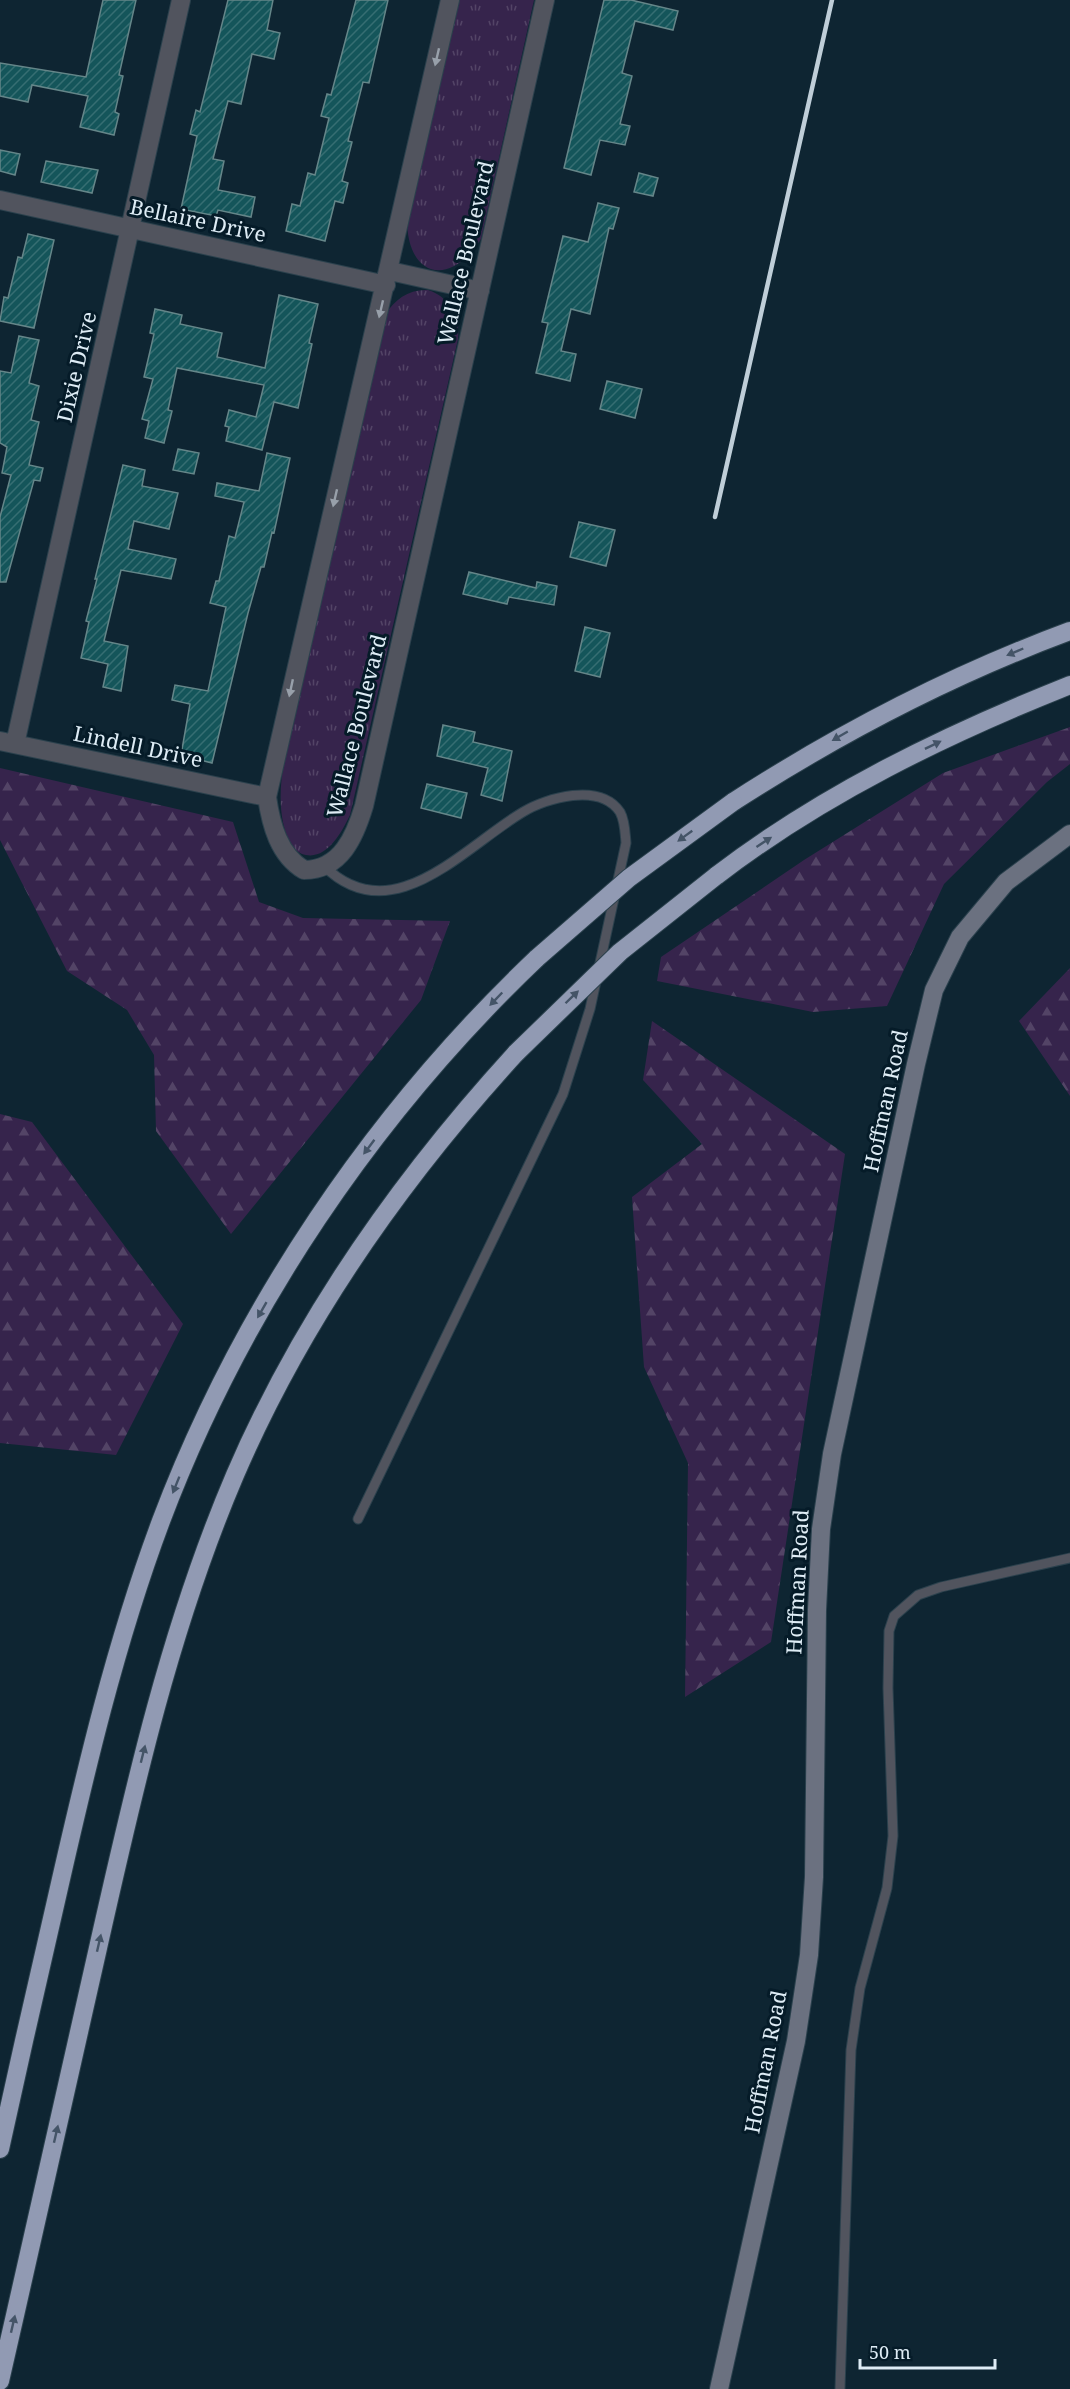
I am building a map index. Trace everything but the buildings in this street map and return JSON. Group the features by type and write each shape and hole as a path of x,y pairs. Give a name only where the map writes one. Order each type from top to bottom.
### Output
{"highway":[{"path":"0,2149 65,1860 108,1685 150,1551 190,1449 259,1314 341,1185 430,1070 496,999 537,958 629,878 733,802 789,766 885,712 993,661 1070,630"},
{"path":"0,2381 147,1738 177,1630 211,1537 263,1415 334,1287 389,1205 428,1153 516,1053 620,952 716,876 796,821 864,780 952,735 1070,685"}],"street":[{"name":"Dixie Drive","path":"7,742 131,230 182,0"},
{"path":"324,866 304,870 289,859 277,837 267,797 450,0"},
{"name":"Wallace Boulevard","path":"324,866 338,857 350,843 364,806 545,0"},
{"name":"Bellaire Drive","path":"0,200 131,230 388,278 480,291"},
{"name":"Lindell Drive","path":"7,742 267,797"},
{"name":"Hoffman Road","path":"719,2389 796,2041 809,1955 814,1877 817,1610 821,1529 832,1454 916,1064 934,990 960,938 1006,882 1070,834"}],"lane":[{"path":"324,866 341,880 359,889 370,892 397,889 423,879 455,861 521,813 543,801 560,797 584,796 604,801 620,813 625,825 626,843 590,1009 563,1094 358,1520"},
{"path":"840,2389 851,2050 860,1988 887,1888 893,1836 888,1688 889,1631 894,1616 918,1595 941,1587 1070,1558"}],"green space":[{"path":"456,0 534,0 481,239 469,255 456,265 443,270 432,269 422,264 414,253 409,237 407,217"},
{"path":"428,290 436,293 452,309 457,323 458,339 350,815 340,833 327,848 320,853 302,854 292,848 284,827 281,784 284,761 385,315 403,296 415,291"},
{"path":"1070,727 1070,764 1047,782 944,884 887,1006 813,1012 657,981 661,957 804,860 943,773"},
{"path":"0,768 233,822 259,902 303,918 450,921 421,1000 231,1234 156,1131 154,1055 127,1010 67,971 0,840"},
{"path":"1070,968 1070,1096 1019,1021"},
{"path":"652,1021 845,1154 771,1642 685,1697 688,1463 644,1367 632,1197 702,1144 643,1080"},
{"path":"0,1114 32,1122 183,1324 116,1455 0,1443"}],"railway":[{"path":"715,517 832,0"}]}
